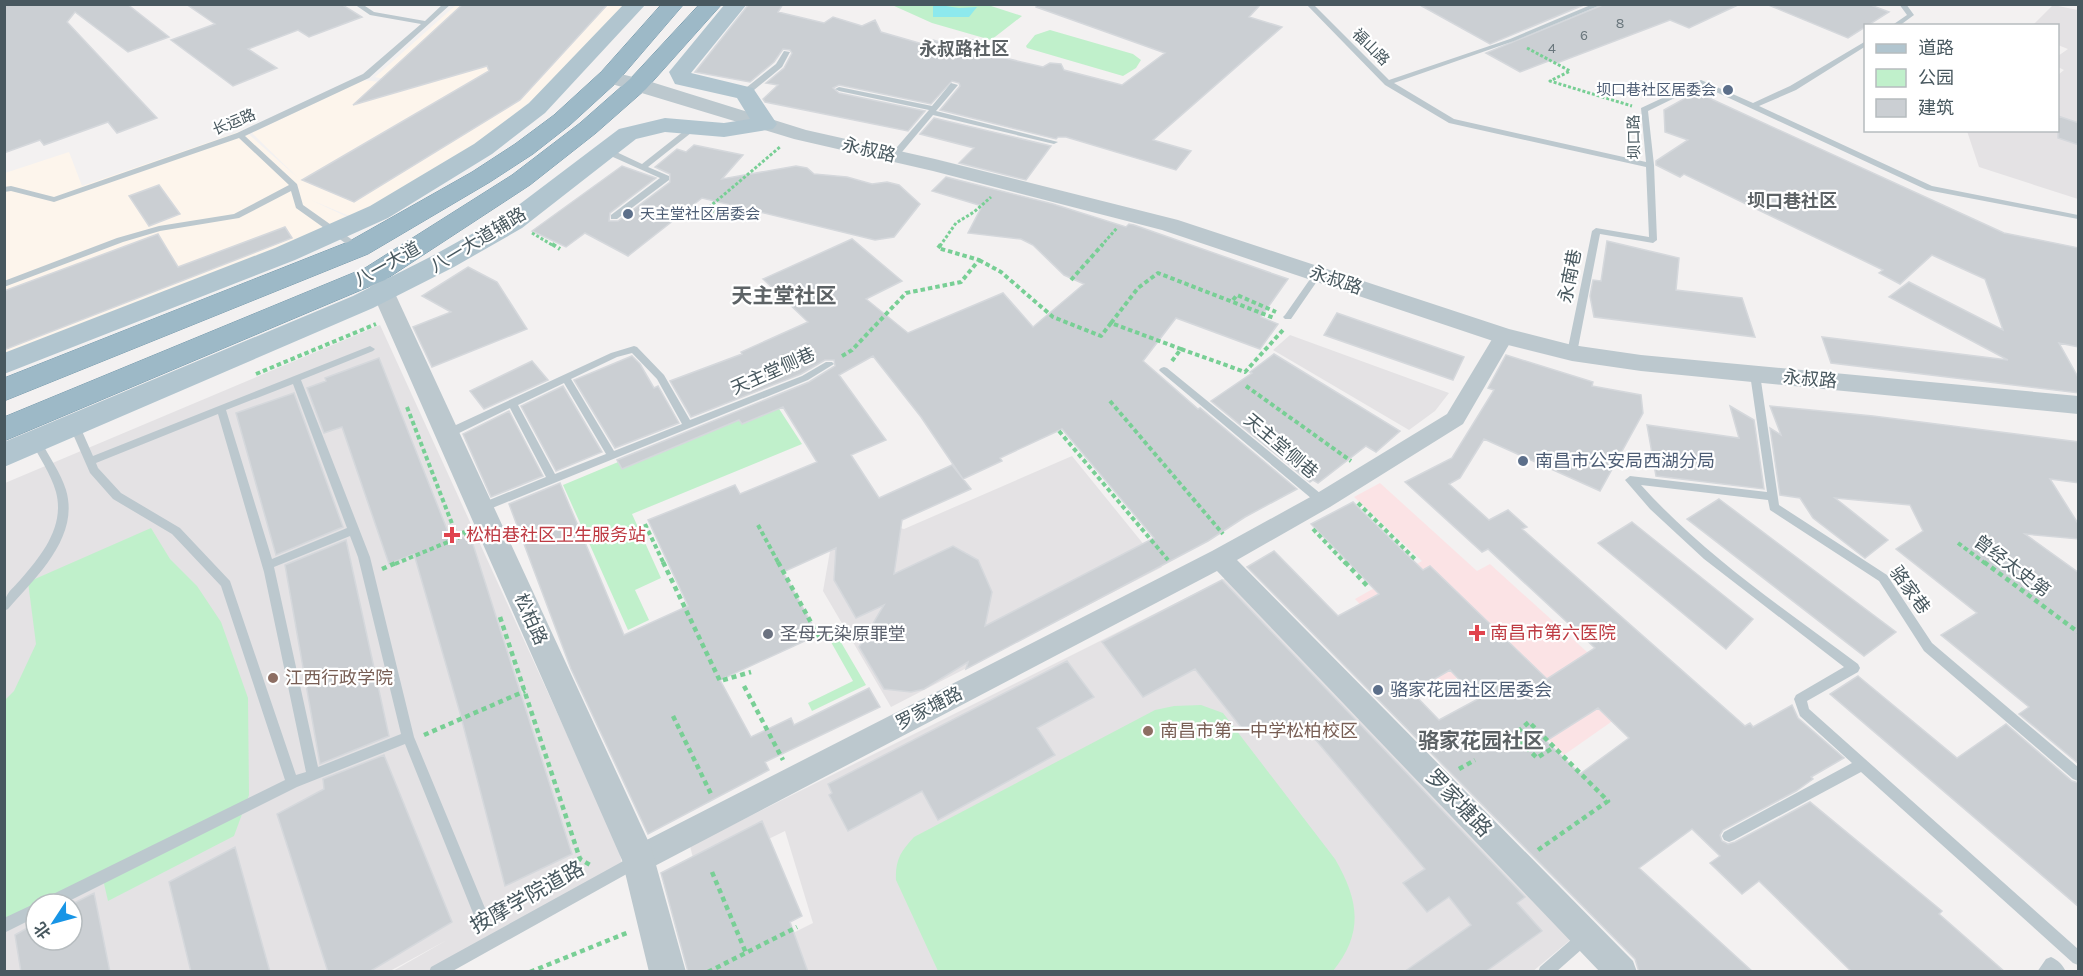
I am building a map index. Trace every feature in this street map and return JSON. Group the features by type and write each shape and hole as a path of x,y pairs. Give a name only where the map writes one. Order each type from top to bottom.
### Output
{"highway":[{"name":"八一大道","path":"4,390 358,248 524,149 562,120 609,77 674,4"},
{"name":"八一大道","path":"4,430 379,283 521,180 588,128 638,84 712,4"}],"main road":[{"path":"4,364 285,255 379,213 483,150 537,108 636,4"},
{"path":"737,4 680,72 683,80 745,93 765,124"},
{"name":"八一大道辅路","path":"4,454 74,425 379,283 444,261 513,222 628,134 645,128 665,125 724,130 765,124"}],"street":[{"name":"永叔路","path":"609,77 797,133 1170,225 1504,336 1572,353 1641,363 2079,405"},
{"name":"松柏路","path":"379,283 447,434 476,520 639,859 668,972"},
{"name":"罗家塘路","path":"639,859 1228,553 1332,494 1455,419 1504,336"},
{"name":"罗家塘路","path":"1228,553 1622,972"}],"lane":[{"path":"357,4 372,14 427,23"},
{"name":"长运路","path":"4,190 11,188 54,200 240,135 366,76 448,4"},
{"name":"福山路","path":"1309,4 1388,83"},
{"path":"1388,83 1512,40 1600,4"},
{"path":"1897,24 1911,15 1902,4"},
{"path":"1752,106 1793,88 1864,44"},
{"path":"745,93 778,65 786,52"},
{"name":"坝口路","path":"1388,83 1452,121 1650,165 1644,110 1701,82 1930,188 2079,217"},
{"path":"894,156 954,85"},
{"path":"839,89 933,110 1054,142"},
{"path":"643,167 692,129"},
{"path":"240,135 294,186 299,206 358,248"},
{"path":"607,151 666,178 614,217"},
{"name":"永南巷","path":"1572,353 1596,231 1653,240 1650,165"},
{"path":"4,284 120,240 159,229 236,216 294,186"},
{"path":"1284,320 1318,274"},
{"path":"90,461 370,349"},
{"path":"447,434 614,355 634,349 661,377 688,426"},
{"name":"天主堂侧巷","path":"476,520 553,480 805,378 829,364"},
{"name":"天主堂侧巷","path":"1164,370 1332,494"},
{"path":"1755,374 1773,497 1630,480 1654,509 1697,546 1854,668 1800,699 1804,712 2079,958"},
{"path":"566,378 612,456"},
{"path":"296,379 368,575 409,740 480,913"},
{"path":"512,403 553,480"},
{"path":"221,408 268,565 313,775"},
{"path":"74,425 94,470 117,496 176,531 226,584 292,783"},
{"path":"4,606 50,550 62,524 62,492 36,441"},
{"name":"骆家巷","path":"1773,497 1774,507 1883,578 1928,647 2079,775"},
{"path":"268,565 353,530"},
{"path":"72,892 292,783 409,740"},
{"path":"1729,836 1863,764"},
{"name":"按摩学院道路","path":"436,972 639,859"},
{"path":"4,926 24,916"},
{"path":"1545,972 1588,935"},
{"path":"2044,972 2051,964 2059,972"}],"path":[{"path":"1512,40 1570,71 1550,81 1644,110"},
{"path":"738,219 707,209 797,133"},
{"path":"1003,182 986,202 956,223 938,248 979,260 1000,272 1053,317 1101,336 1131,297 1151,276 1158,273 1284,320"},
{"path":"1071,280 1130,214"},
{"path":"513,222 560,249"},
{"name":"天主堂侧巷","path":"829,364 852,350 906,293 961,282 979,260"},
{"path":"1233,300 1237,295 1284,320"},
{"path":"1111,323 1245,372 1284,320"},
{"path":"246,378 375,324 380,335"},
{"path":"1164,370 1181,349"},
{"path":"1246,386 1366,472"},
{"path":"405,401 456,534 476,520"},
{"path":"1110,401 1228,553"},
{"path":"1059,431 1182,577"},
{"path":"1332,494 1416,560"},
{"path":"1298,514 1369,588"},
{"path":"368,575 476,520"},
{"path":"645,524 720,681 751,672"},
{"path":"758,525 820,639"},
{"name":"曾经太史第","path":"1958,543 2079,632"},
{"path":"498,611 580,859 594,867"},
{"path":"744,686 793,779"},
{"path":"409,740 525,691"},
{"path":"673,716 721,816"},
{"path":"1530,856 1608,801 1554,747 1529,722 1514,735 1537,758 1554,747"},
{"path":"712,872 746,953"},
{"path":"530,972 654,921"},
{"path":"708,972 797,927"}],"shaded area":[{"path":"456,5 625,5 539,94 475,147 361,217 347,215 311,200 356,221 5,360 5,173 69,152 82,186 244,130 298,178 252,133 363,80 414,86 375,77"},
{"path":"2053,5 2078,10 2078,199 1979,167 1967,132 2059,132 2059,74 2064,70 2059,68 2059,55 2068,49 2059,45 2059,24 2034,24"},
{"name":"江西行政学院","path":"380,325 618,846 624,872 439,971 393,971 447,940 390,971 5,972 5,483"},
{"path":"1290,335 1449,393 1435,411 1409,430 1273,350"},
{"path":"1072,456 1162,567 891,707 823,591 833,534 864,518 904,529"},
{"name":"南昌市第六医院","path":"1380,483 1477,571 1490,564 1641,701 1564,755 1474,667 1441,688 1355,599 1422,561 1354,497"},
{"name":"南昌市第一中学松柏校区","path":"1228,577 1575,936 1532,972 745,971 741,959 813,923 785,831 697,874 690,846"}],"green space":[{"path":"892,5 988,5 1022,16 991,40 932,23"},
{"path":"1050,30 1133,54 1141,60 1136,68 1123,76 1027,48 1026,46 1035,35"},
{"path":"772,398 802,444 632,514 661,578 635,590 649,620 628,630 563,485"},
{"path":"151,528 170,559 197,586 221,622 248,698 249,795 234,836 108,901 102,875 67,892 24,892 24,912 5,924 5,700 14,691 36,644 28,582"},
{"path":"835,632 866,685 812,711 808,703 853,681 827,635"},
{"path":"1201,705 1223,713 1335,859 1343,874 1353,902 1354,930 1343,957 1333,971 938,971 896,880 900,856 914,837 1155,710 1174,706"}],"water":[{"path":"933,6 959,8 977,7 969,17 933,17"}],"building":[{"path":"4,4 127,4 169,37 128,52 75,12 67,22 157,118 117,133 108,122 44,145 40,140 4,153"},
{"path":"186,4 341,4 362,17 309,37 298,30 248,49 277,68 233,86 171,40 215,24"},
{"path":"463,4 608,4 520,100 354,202 302,180 489,71 487,66 353,105"},
{"path":"749,4 783,4 778,12 824,23 833,17 862,26 875,20 881,32 926,45 933,40 955,46 964,39 974,40 975,51 1043,67 1050,63 1061,64 1064,70 1122,85 1165,53 1036,7 1037,4 1261,4 1249,17 1282,27 1153,140 1191,151 1176,170 1066,137 1056,139 940,110 960,86 959,83 952,81 931,104 839,85 833,88 839,93 925,111 908,131 765,102 763,99 778,85 766,83 784,68 792,53 790,50 783,49 774,62 750,82 695,72"},
{"path":"1418,4 1586,4 1490,44"},
{"path":"1605,4 1740,4 1689,28 1670,20 1557,63 1551,60 1520,72 1486,53"},
{"path":"1766,4 1868,4 1889,12 1870,24 1864,24 1864,28 1848,38"},
{"path":"1696,92 2004,233 2079,248 2079,347 2059,343 2079,379 2079,393 1831,363 1822,337 2008,360 1889,297 1909,282 2003,330 1985,279 1932,255 1900,284 1879,273 1883,270 1684,174 1680,177 1656,165 1656,161 1688,140 1665,132 1664,110"},
{"path":"2059,116 2079,123 2079,145 2058,138"},
{"path":"934,118 1051,146 1026,180 959,163 974,148 920,134"},
{"path":"694,145 743,155 722,179 796,166 807,168 814,174 847,177 872,184 887,182 899,185 920,204 894,237 875,240 702,198 628,256 585,233 566,247 532,231 622,166 656,178 610,213 609,221 618,221 670,182 670,174 655,167 677,149 686,152"},
{"path":"946,177 1053,204 1126,227 1129,224 1134,225 1288,279 1261,317 1278,324 1260,349 1176,318 1143,361 1297,489 1245,517 1208,541 966,669 968,662 924,689 911,692 884,689 859,647 884,605 856,618 834,580 836,548 783,572 818,635 720,680 751,737 791,718 794,725 869,688 880,707 765,762 769,770 648,834 571,669 509,504 560,483 624,635 688,606 648,520 735,485 740,494 817,462 783,407 742,424 739,420 622,469 617,460 809,382 835,366 834,360 825,360 801,374 691,417 670,381 742,354 741,352 808,322 763,279 852,239 902,281 866,299 908,333 1003,293 1033,327 1084,284 1064,275 1033,245 1021,239 968,233 982,206 932,191","holes":["873,356 921,417 963,478 952,465 879,498 851,455 886,440 839,375","1062,429 1154,538 985,626 992,592 978,560 953,546 894,574 902,520 971,489 963,479 1002,461 1000,458"]},
{"path":"159,185 180,214 149,226 129,196"},
{"path":"285,227 292,238 4,350 4,291 158,234 178,267"},
{"path":"1607,241 1679,258 1676,290 1742,298 1755,337 1594,317 1590,296 1593,280 1601,281"},
{"path":"468,267 497,282 527,329 432,367 413,327 451,312 422,296"},
{"path":"1337,313 1464,357 1453,380 1324,335"},
{"path":"1274,354 1400,431 1376,452 1366,446 1318,483 1313,480 1310,482 1211,401 1252,373 1250,372"},
{"path":"1506,355 1593,382 1592,386 1641,395 1643,413 1600,491 1484,439 1460,478 1449,484 1489,520 1508,510 1527,527 1522,529 1745,726 1750,723 1753,727 1792,705 1798,718 1844,758 1811,777 1813,779 1796,791 1723,830 1720,835 1722,841 1728,844 1735,842 1810,802 1942,911 1939,914 2005,972 1852,972 1759,881 1742,894 1710,863 1720,856 1692,829 1639,868 1753,972 1639,972 1635,959 1247,567 1274,551 1338,616 1379,594 1311,524 1353,502 1423,570 1430,566 1547,679 1595,648 1488,549 1482,552 1405,482 1452,458 1494,390 1488,388","holes":["1450,670 1478,699 1439,720 1412,692","1598,708 1629,738 1580,774 1546,741"]},
{"path":"632,356 640,364 654,388 658,386 679,423 615,448 574,380"},
{"path":"379,358 452,542 470,535 572,854 505,886 460,713 414,554 389,564 342,427 324,433 307,388 326,381 325,378"},
{"path":"532,361 548,380 484,409 470,391"},
{"path":"563,386 602,452 556,471 521,406"},
{"path":"294,393 343,527 276,555 236,413"},
{"path":"1730,406 1754,420 1764,489 1656,476 1647,425 1739,438"},
{"path":"1770,406 1873,416 2079,442 2079,483 2050,479 2079,525 2079,539 2025,534 2079,573 2079,764 2019,714 2029,707 1941,635 1977,613 1896,549 1923,531 1910,505 1835,498 1888,540 1865,558 1813,518 1800,498 1780,495 1770,428 1781,435"},
{"path":"509,411 543,476 491,497 463,434"},
{"path":"1719,499 1896,632 1864,656 1687,519"},
{"path":"1632,522 1753,619 1726,649 1598,543"},
{"path":"346,540 389,736 320,764 285,565"},
{"path":"1222,580 1525,897 1517,903 1542,931 1485,972 1404,972 1471,925 1449,897 1427,912 1403,883 1425,869 1309,732 1244,731 1195,669 1143,697 1102,642"},
{"path":"1067,661 1094,697 1037,728 1055,755 938,820 922,791 848,831 829,795 832,793 828,784"},
{"path":"1858,676 1957,758 2006,724 2072,781 2079,783 2079,907 1830,694"},
{"path":"384,755 452,922 369,972 328,972 277,814 324,789 323,779"},
{"path":"762,821 802,916 790,922 808,972 688,972 661,873"},
{"path":"235,847 270,972 191,972 169,882"},
{"path":"94,893 110,972 21,972 15,935 24,930 24,952 84,952 84,898"}],"place":[{"name":"坝口巷社区居委会","path":"1728,90"},
{"name":"天主堂社区居委会","path":"628,214"},
{"name":"南昌市公安局西湖分局","path":"1523,461"},
{"name":"松柏巷社区卫生服务站","path":"452,535"},
{"name":"南昌市第六医院","path":"1477,633"},
{"name":"圣母无染原罪堂","path":"768,634"},
{"name":"江西行政学院","path":"273,678"},
{"name":"骆家花园社区居委会","path":"1378,690"},
{"name":"南昌市第一中学松柏校区","path":"1148,731"}],"district":[{"name":"永叔路社区","path":"964,49"},
{"name":"坝口巷社区","path":"1792,201"},
{"name":"天主堂社区","path":"784,296"},
{"name":"骆家花园社区","path":"1481,741"}]}
